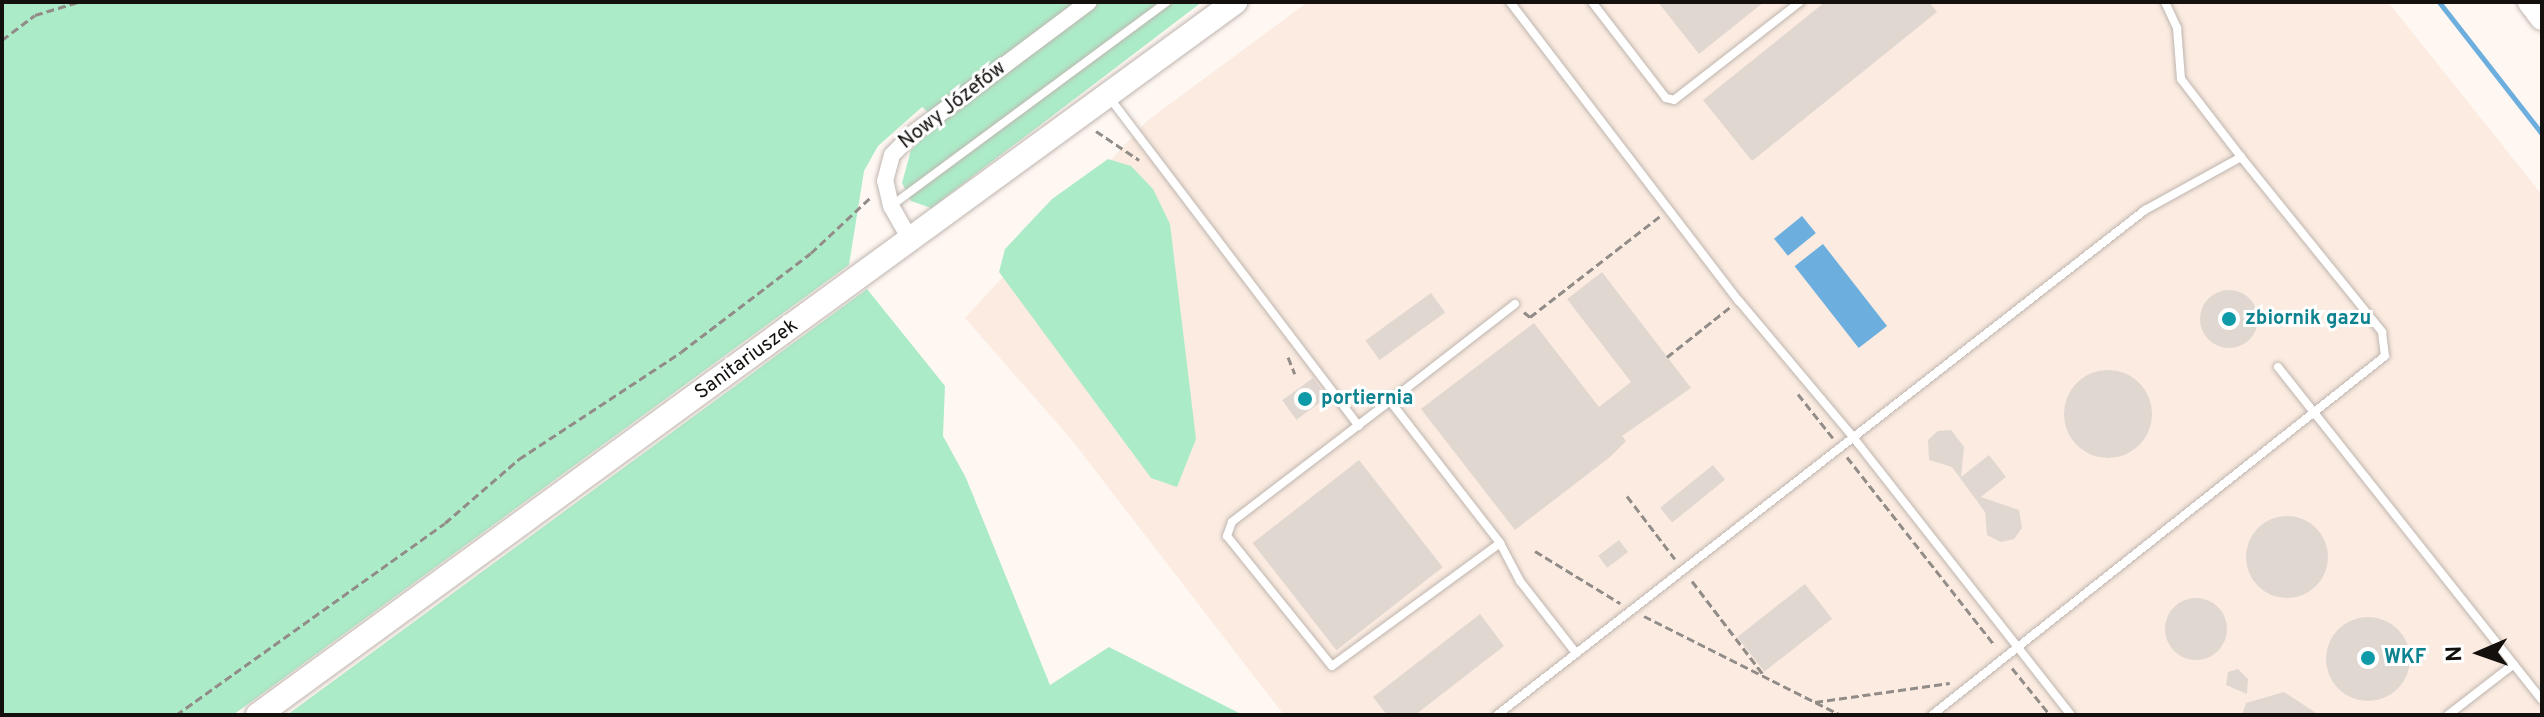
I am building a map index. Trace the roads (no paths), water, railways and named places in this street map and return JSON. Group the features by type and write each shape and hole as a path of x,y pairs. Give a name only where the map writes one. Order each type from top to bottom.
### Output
{"street":[{"name":"Nowy Józefów","path":"891,206 885,181 892,155 911,135 1089,2"},
{"name":"Sanitariuszek","path":"258,715 1235,2"},
{"path":"2530,2 2542,18"},
{"path":"891,206 911,241"}],"lane":[{"path":"891,206 1167,2"},
{"path":"1510,2 1739,301 1853,437 2071,715"},
{"path":"1592,2 1666,98 1674,100 1800,2"},
{"path":"1932,715 2318,414 2378,366 2385,356 2382,332 2181,79 2177,28 2165,2"},
{"path":"1108,97 1359,426"},
{"path":"1497,715 1838,446 2145,210 2241,157"},
{"path":"1500,543 1340,665 1326,662 1227,536 1227,528 1515,304"},
{"path":"2278,367 2542,700"},
{"path":"1390,401 1500,543 1520,581 1576,653"},
{"path":"2448,715 2514,664"}],"water":[{"path":"1802,216 1816,233 1788,256 1774,239"},
{"path":"1823,244 1887,326 1859,348 1795,266"}],"waterway":[{"path":"2439,2 2542,134"}],"place":[{"name":"zbiornik gazu","path":"2229,319"},
{"name":"portiernia","path":"1305,399"},
{"name":"WKF","path":"2368,658"}]}
